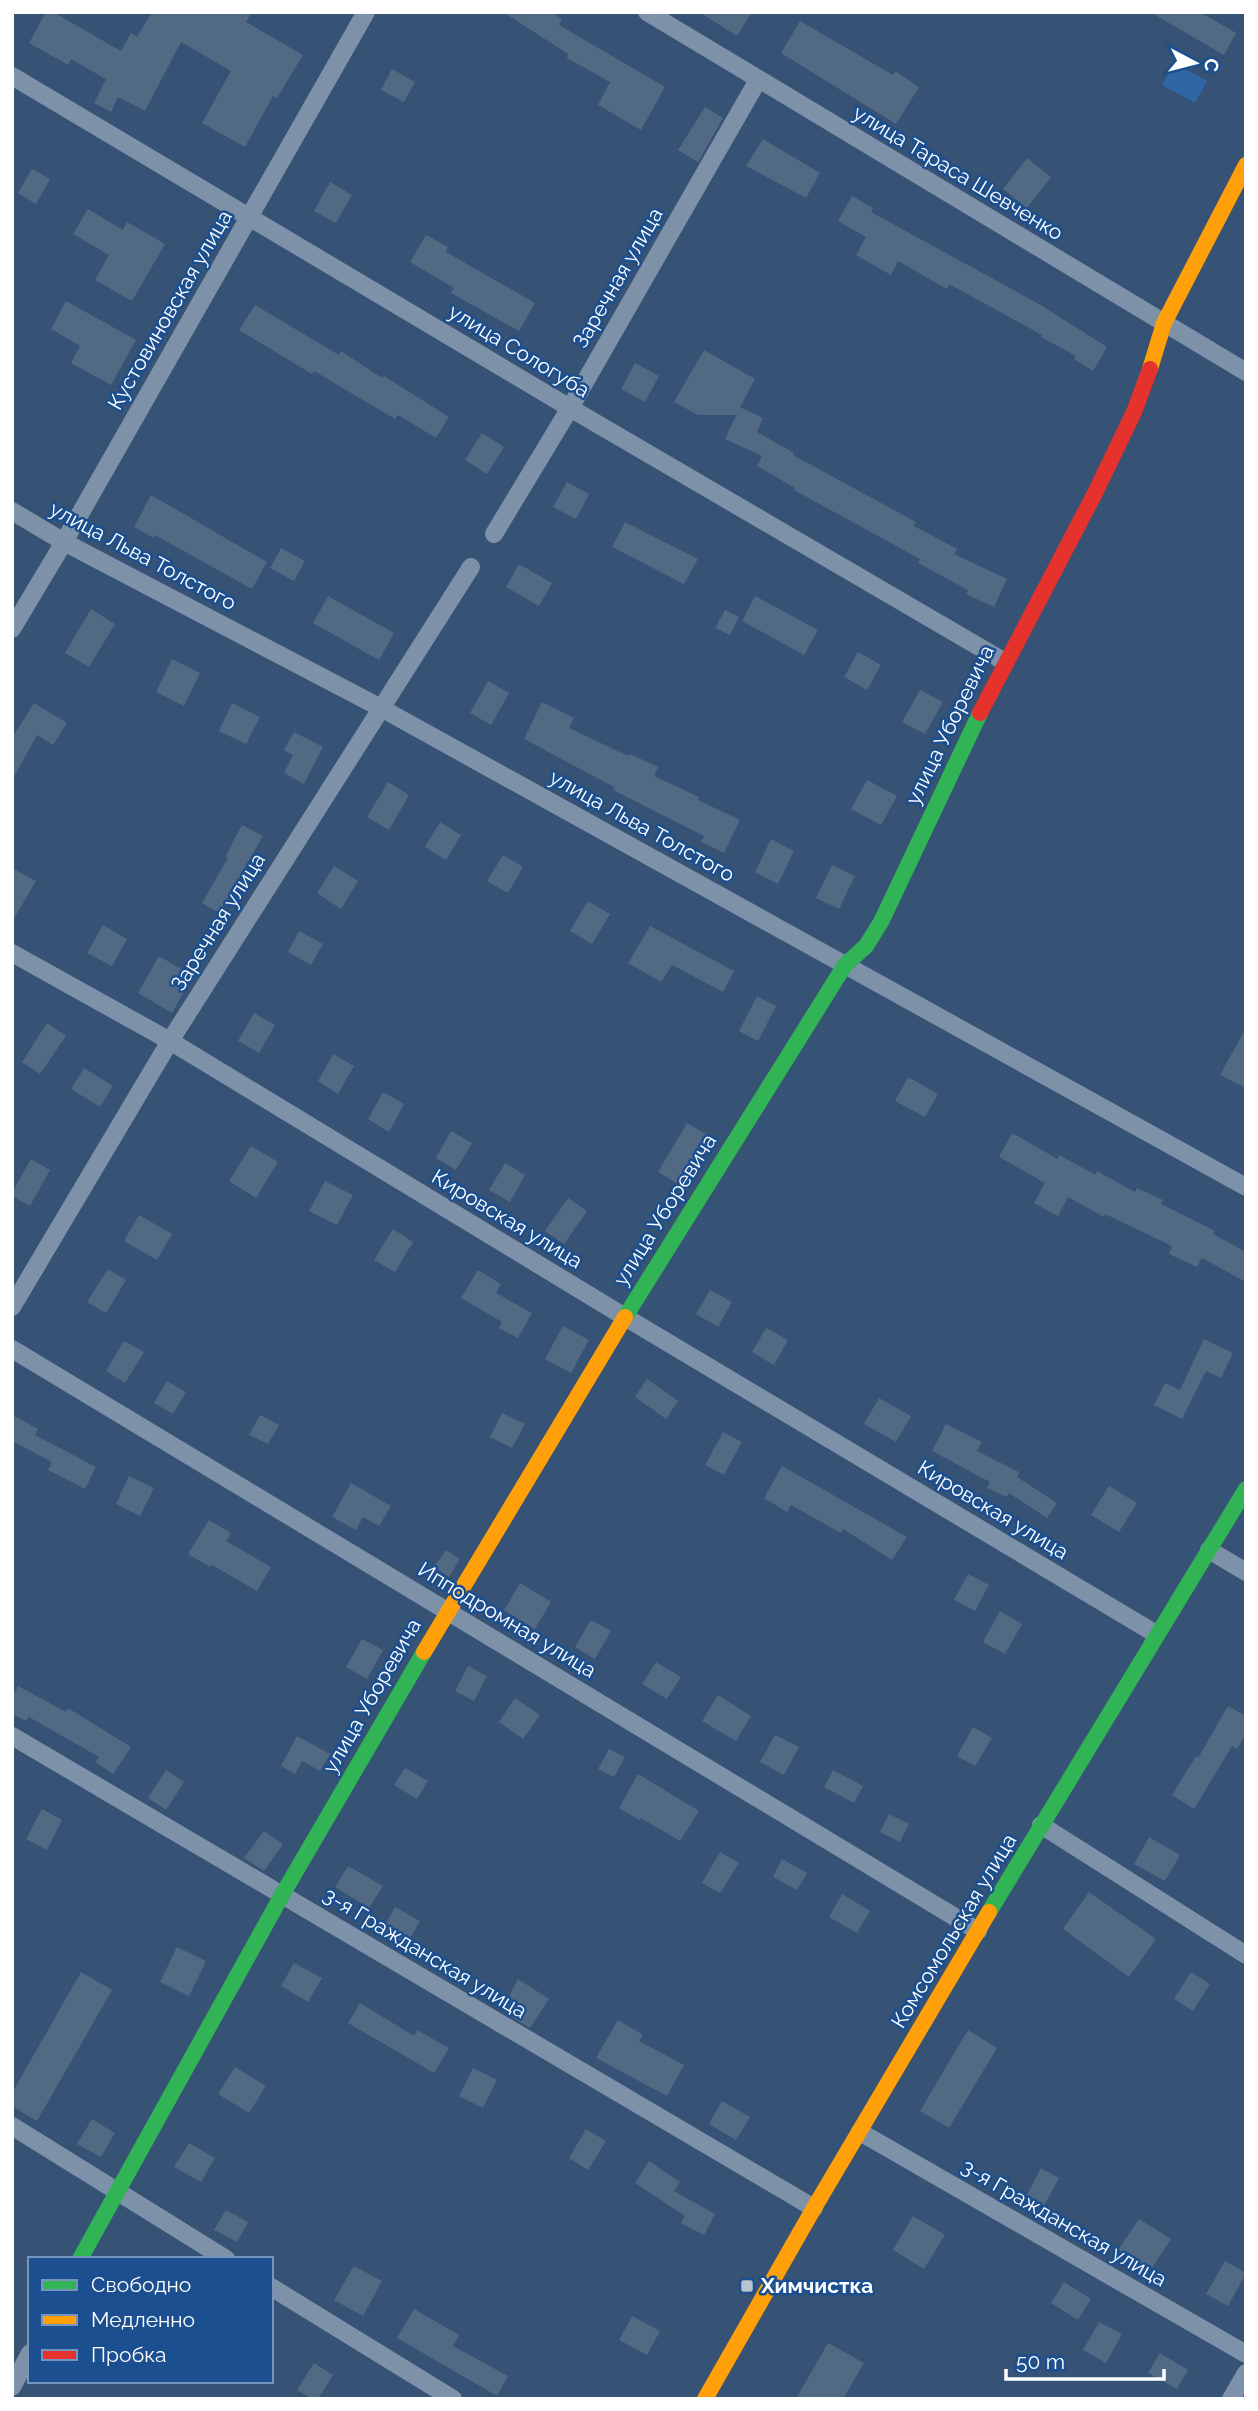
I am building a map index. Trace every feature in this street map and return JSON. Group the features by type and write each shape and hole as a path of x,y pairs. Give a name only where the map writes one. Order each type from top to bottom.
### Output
{"street":[{"name":"Кустовиновская улица","path":"12,629 366,12"},
{"name":"улица Тараса Шевченко","path":"647,12 1246,372"},
{"name":"улица Сологуба","path":"12,76 570,408 1006,662"},
{"name":"Заречная улица","path":"494,534 570,408 758,79"},
{"name":"улица Уборевича","path":"81,2257 282,1895 448,1611 625,1317 845,965 866,946 881,922 1006,662 1095,493 1134,412 1164,323 1246,165"},
{"name":"улица Льва Толстого","path":"12,511 64,542 382,708 1246,1188"},
{"name":"Заречная улица","path":"12,1307 170,1041 471,566"},
{"name":"Кировская улица","path":"12,953 170,1041 1156,1634"},
{"name":"Ипподромная улица","path":"12,1349 978,1931"},
{"name":"Комсомольская улица","path":"705,2399 814,2208 1041,1825 1246,1489"},
{"path":"1209,1550 1246,1572"},
{"name":"3-я Гражданская улица","path":"12,1736 814,2208"},
{"path":"1041,1825 1246,1955"},
{"path":"12,2126 223,2257"},
{"name":"3-я Гражданская улица","path":"860,2132 1246,2354"},
{"path":"273,2288 453,2399"},
{"path":"12,2386 28,2358"},
{"path":"1231,2399 1246,2373"}],"shaded area":[{"path":"1174,63 1207,81 1195,103 1162,85"}],"building":[{"path":"46,12 53,12 121,51 131,33 137,37 152,12 252,12 246,22 303,55 277,98 273,96 245,147 202,123 231,71 181,42 145,111 118,97 111,112 94,103 106,79 71,59 68,65 29,43"},
{"path":"503,12 551,12 562,19 559,25 665,87 641,130 598,105 610,82 567,58 568,54"},
{"path":"699,12 752,12 737,36"},
{"path":"1150,12 1200,12 1236,33 1224,55"},
{"path":"800,21 893,75 895,71 919,87 896,124 781,53"},
{"path":"392,69 415,82 404,102 381,90"},
{"path":"705,107 723,118 698,162 678,150"},
{"path":"763,139 820,173 806,198 746,166"},
{"path":"1027,158 1051,177 1027,208 1003,189"},
{"path":"32,169 50,179 36,204 18,193"},
{"path":"330,182 352,195 336,223 314,211"},
{"path":"852,196 873,208 871,212 1039,304 1107,347 1093,371 1074,359 1076,356 1041,337 1042,335 949,284 947,289 898,261 891,275 856,255 866,237 838,221"},
{"path":"88,209 123,230 127,222 165,244 132,301 95,280 109,255 73,234"},
{"path":"426,235 448,247 446,252 535,303 519,331 451,293 454,288 410,262"},
{"path":"66,301 136,340 111,385 71,363 80,346 51,329"},
{"path":"255,305 339,355 341,351 449,417 436,438 398,415 395,419 314,371 312,374 239,330"},
{"path":"704,350 755,379 736,415 698,415 674,402"},
{"path":"635,363 659,376 645,402 621,389"},
{"path":"740,407 763,418 757,432 794,453 793,455 916,522 914,526 957,549 954,554 1007,579 994,607 966,594 968,590 918,563 920,559 794,490 795,488 757,466 762,456 725,439"},
{"path":"482,433 504,447 487,474 465,460"},
{"path":"567,482 589,494 576,519 553,507"},
{"path":"151,495 267,562 252,589 155,535 154,538 134,527"},
{"path":"625,522 698,559 684,584 612,547"},
{"path":"281,548 305,561 294,581 270,568"},
{"path":"519,564 552,583 539,606 506,587"},
{"path":"328,596 394,633 379,660 313,623"},
{"path":"755,596 818,630 804,655 742,621"},
{"path":"91,609 115,624 89,667 65,653"},
{"path":"725,610 739,617 730,635 715,628"},
{"path":"858,652 881,665 867,690 844,677"},
{"path":"172,659 200,673 184,706 156,692"},
{"path":"488,681 509,693 491,725 470,713"},
{"path":"920,690 943,702 925,734 902,722"},
{"path":"542,702 574,718 569,728 658,767 654,776 740,820 724,853 701,842 704,836 613,790 614,787 524,739"},
{"path":"34,703 67,723 53,745 37,735 12,780 12,738"},
{"path":"232,703 260,717 246,744 219,731"},
{"path":"294,732 323,747 304,784 284,773 293,755 284,750"},
{"path":"867,780 897,796 881,825 851,809"},
{"path":"388,782 409,795 389,830 367,817"},
{"path":"440,822 461,835 446,860 425,847"},
{"path":"242,825 263,836 219,913 202,903 228,858 225,857"},
{"path":"771,839 794,851 778,884 755,872"},
{"path":"503,855 523,867 508,893 487,881"},
{"path":"832,865 855,876 839,909 816,898"},
{"path":"334,866 358,881 341,909 317,893"},
{"path":"12,868 36,881 12,922"},
{"path":"588,901 610,914 592,944 570,931"},
{"path":"103,925 127,939 112,966 87,953"},
{"path":"650,926 734,971 723,992 672,965 661,982 628,963"},
{"path":"299,931 323,944 311,965 288,952"},
{"path":"159,956 193,976 172,1013 138,993"},
{"path":"757,996 776,1006 758,1041 739,1031"},
{"path":"254,1013 275,1025 259,1053 238,1041"},
{"path":"47,1023 66,1036 40,1074 22,1062"},
{"path":"1246,1028 1246,1088 1220,1075"},
{"path":"333,1054 354,1066 338,1094 318,1081"},
{"path":"84,1068 113,1086 100,1107 71,1089"},
{"path":"908,1077 938,1094 925,1117 895,1101"},
{"path":"383,1092 404,1104 389,1132 368,1119"},
{"path":"687,1123 714,1139 685,1188 658,1172"},
{"path":"451,1131 472,1143 456,1170 436,1158"},
{"path":"1012,1133 1058,1159 1059,1155 1096,1175 1097,1171 1135,1192 1137,1188 1163,1200 1161,1204 1215,1231 1213,1234 1246,1252 1246,1282 1202,1258 1197,1267 1169,1254 1172,1246 1105,1214 1104,1217 1068,1197 1058,1216 1034,1203 1045,1183 999,1157"},
{"path":"251,1146 278,1162 256,1198 229,1181"},
{"path":"31,1159 50,1170 30,1206 12,1196 12,1193"},
{"path":"505,1163 525,1175 510,1202 489,1190"},
{"path":"325,1181 353,1195 337,1225 309,1211"},
{"path":"568,1198 587,1211 564,1244 545,1231"},
{"path":"139,1215 172,1234 157,1260 124,1241"},
{"path":"393,1229 413,1242 395,1272 374,1260"},
{"path":"108,1269 126,1280 106,1313 87,1302"},
{"path":"478,1270 501,1284 496,1293 532,1313 518,1338 499,1328 502,1322 461,1298"},
{"path":"710,1290 732,1302 718,1327 696,1314"},
{"path":"563,1326 589,1340 571,1373 545,1359"},
{"path":"766,1328 788,1340 774,1365 752,1352"},
{"path":"1204,1339 1233,1353 1221,1378 1206,1371 1182,1419 1154,1405 1165,1383 1180,1390"},
{"path":"124,1341 144,1352 125,1383 106,1371"},
{"path":"647,1379 678,1401 666,1419 635,1397"},
{"path":"167,1381 186,1392 173,1414 154,1403"},
{"path":"879,1398 911,1416 896,1442 864,1424"},
{"path":"502,1413 525,1424 512,1448 490,1437"},
{"path":"12,1415 38,1429 35,1435 96,1467 85,1489 48,1470 52,1462 12,1441"},
{"path":"260,1415 279,1425 268,1444 249,1435"},
{"path":"946,1424 982,1442 977,1451 1019,1472 1017,1477 1057,1503 1047,1518 1009,1493 1007,1497 987,1488 990,1482 932,1451"},
{"path":"723,1432 742,1442 724,1475 705,1465"},
{"path":"782,1466 907,1537 892,1560 843,1529 841,1533 791,1505 787,1512 764,1498"},
{"path":"129,1476 154,1488 140,1516 116,1504"},
{"path":"351,1483 391,1506 379,1526 363,1517 356,1530 332,1517"},
{"path":"1109,1486 1137,1503 1119,1532 1091,1515"},
{"path":"209,1520 231,1533 226,1541 271,1567 257,1591 188,1554"},
{"path":"446,1550 460,1559 449,1577 434,1567"},
{"path":"968,1574 989,1585 975,1611 954,1600"},
{"path":"520,1583 551,1602 535,1629 504,1610"},
{"path":"1000,1611 1022,1624 1005,1654 983,1642"},
{"path":"591,1620 611,1631 595,1659 575,1647"},
{"path":"362,1639 383,1650 367,1679 346,1667"},
{"path":"656,1662 681,1677 667,1699 642,1684"},
{"path":"468,1666 487,1676 474,1701 455,1691"},
{"path":"18,1686 66,1712 68,1708 131,1747 113,1774 95,1762 99,1757 29,1717 26,1721 12,1714 12,1696"},
{"path":"718,1695 751,1716 736,1741 702,1721"},
{"path":"515,1698 540,1715 523,1739 499,1722"},
{"path":"1228,1706 1246,1716 1246,1734 1237,1749 1232,1746 1194,1809 1172,1795 1196,1756 1198,1758"},
{"path":"973,1727 992,1738 975,1766 957,1756"},
{"path":"775,1735 799,1747 784,1775 760,1762"},
{"path":"297,1736 330,1754 320,1771 302,1761 295,1774 281,1766"},
{"path":"609,1749 625,1757 614,1777 598,1769"},
{"path":"405,1768 428,1781 417,1799 394,1785"},
{"path":"166,1770 184,1782 166,1810 148,1798"},
{"path":"833,1770 863,1786 854,1803 824,1787"},
{"path":"638,1774 699,1811 680,1841 619,1808"},
{"path":"42,1809 62,1820 47,1850 26,1839"},
{"path":"889,1814 909,1824 900,1842 880,1832"},
{"path":"264,1831 283,1844 264,1871 244,1858"},
{"path":"1149,1837 1180,1855 1165,1881 1134,1864"},
{"path":"720,1852 739,1863 720,1893 702,1883"},
{"path":"782,1859 807,1873 797,1890 773,1877"},
{"path":"348,1866 383,1886 369,1908 335,1887"},
{"path":"1089,1892 1156,1939 1129,1977 1063,1929"},
{"path":"842,1894 870,1911 857,1933 829,1917"},
{"path":"395,1907 420,1921 404,1949 380,1935"},
{"path":"177,1947 206,1961 189,1996 160,1982"},
{"path":"294,1963 322,1978 308,2002 281,1986"},
{"path":"81,1972 112,1990 37,2121 12,2106 12,2093"},
{"path":"1191,1972 1210,1984 1193,2011 1174,1999"},
{"path":"518,1979 549,1999 530,2028 505,2013 503,2008"},
{"path":"360,2003 414,2036 417,2030 449,2048 434,2073 348,2023"},
{"path":"618,2020 643,2035 639,2041 684,2065 667,2096 596,2058"},
{"path":"968,2030 997,2048 949,2128 920,2111"},
{"path":"235,2067 266,2086 249,2113 218,2094"},
{"path":"473,2068 497,2080 483,2108 459,2096"},
{"path":"722,2101 750,2117 736,2140 709,2124"},
{"path":"92,2119 115,2133 101,2157 77,2144"},
{"path":"586,2129 606,2141 588,2170 569,2158"},
{"path":"189,2143 215,2158 201,2182 174,2167"},
{"path":"649,2161 680,2182 674,2191 715,2214 704,2235 681,2223 685,2216 635,2183"},
{"path":"1041,2168 1059,2178 1044,2206 1026,2197"},
{"path":"226,2210 248,2222 237,2242 214,2230"},
{"path":"913,2216 945,2235 924,2269 893,2250"},
{"path":"1139,2219 1171,2239 1150,2271 1118,2250"},
{"path":"1225,2261 1246,2273 1228,2306 1206,2294"},
{"path":"354,2266 382,2281 363,2316 334,2300"},
{"path":"1064,2282 1091,2299 1078,2320 1051,2303"},
{"path":"414,2309 459,2335 453,2346 508,2376 497,2396 397,2338"},
{"path":"632,2316 660,2331 647,2355 619,2340"},
{"path":"1099,2322 1122,2334 1106,2363 1083,2350"},
{"path":"828,2343 864,2363 843,2399 796,2399"},
{"path":"1160,2353 1188,2370 1177,2389 1148,2373"},
{"path":"314,2363 333,2375 318,2399 312,2399 297,2390"}],"traffic: fast":[{"path":"625,1317 845,965 866,946 881,922 980,713"},
{"path":"989,1912 1246,1489"},
{"path":"81,2257 282,1895 424,1652"}],"traffic: slow":[{"path":"1150,369 1164,323 1246,165"},
{"path":"424,1652 625,1317"},
{"path":"705,2399 989,1912"}],"traffic: jam":[{"path":"980,713 1095,493 1134,412 1150,369"}],"place":[{"name":"Химчистка","path":"747,2286"}]}
